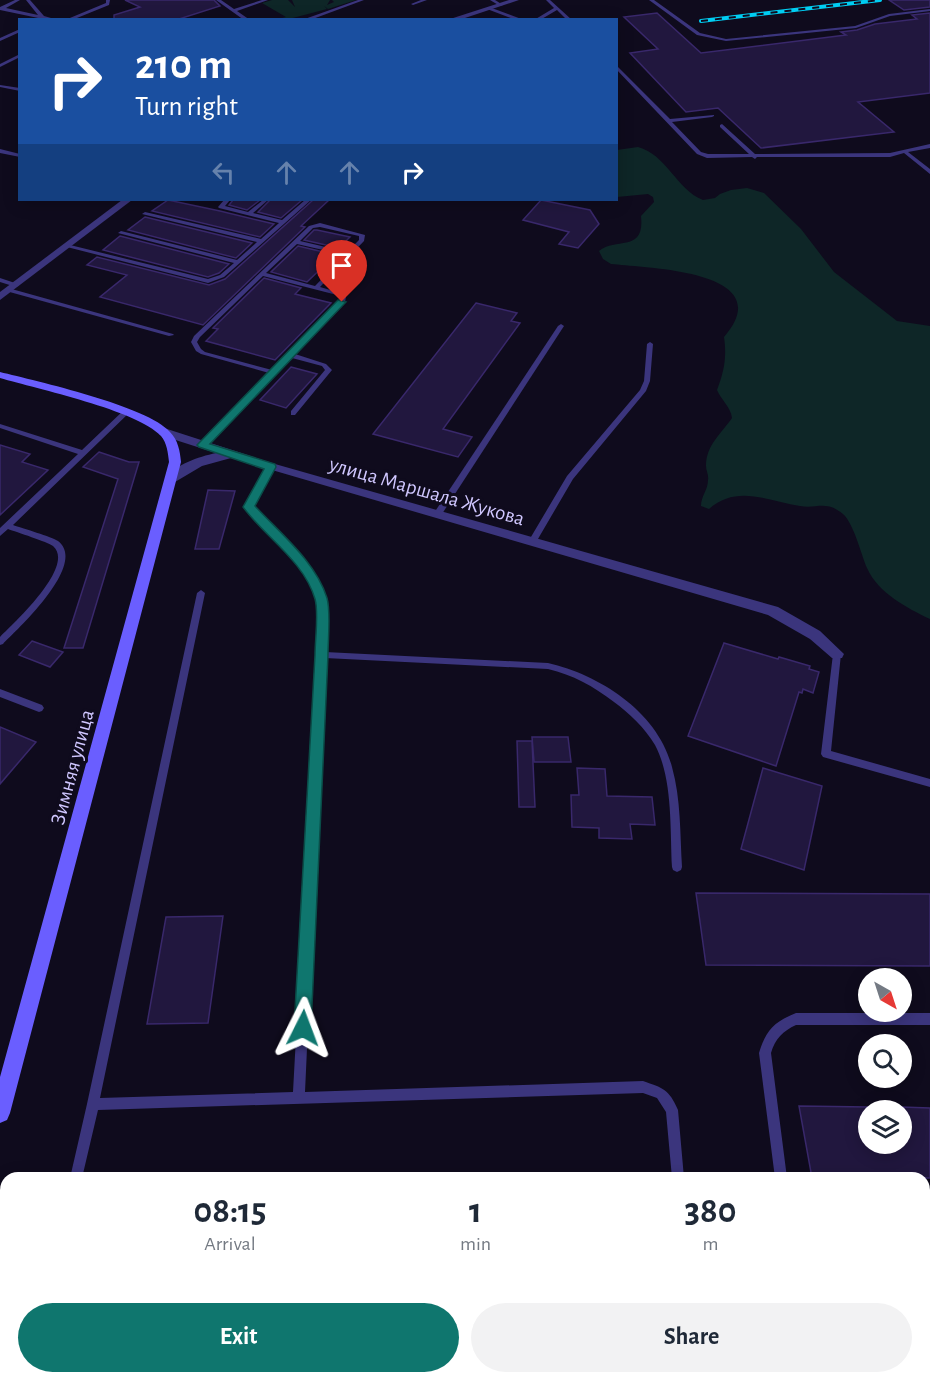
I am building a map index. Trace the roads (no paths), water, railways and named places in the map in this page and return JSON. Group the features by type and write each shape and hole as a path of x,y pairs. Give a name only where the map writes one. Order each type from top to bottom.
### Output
{"main road":[{"name":"улица Маршала Жукова","path":"0,375 126,412 148,421 164,432"},
{"name":"Зимняя улица","path":"0,1113 171,479 174,453 164,432"}],"street":[{"path":"456,18 494,4 516,0"},
{"path":"8,291 126,201"},
{"name":"улица Маршала Жукова","path":"164,432 271,467 773,611 825,640 837,654"},
{"path":"171,479 203,445"},
{"path":"171,479 201,461 232,454"}],"lane":[{"path":"0,8 18,0"},
{"path":"28,0 42,18"},
{"path":"73,18 108,4 108,0"},
{"path":"218,0 236,9 246,18"},
{"path":"236,9 266,0"},
{"path":"310,18 362,0"},
{"path":"413,4 425,0"},
{"path":"485,0 518,18"},
{"path":"548,0 568,18"},
{"path":"651,0 699,34 726,40 856,27 889,15 930,10"},
{"path":"0,8 42,18"},
{"path":"540,18 557,8"},
{"path":"0,40 18,31"},
{"path":"0,66 18,56"},
{"path":"618,68 699,153 707,156 906,153 930,146"},
{"path":"618,79 627,77"},
{"path":"0,86 18,90"},
{"path":"669,121 712,116"},
{"path":"722,126 754,157"},
{"path":"0,151 18,156"},
{"path":"906,153 930,172"},
{"path":"226,201 221,207 283,222"},
{"path":"249,214 265,201"},
{"path":"66,246 202,280 222,276 307,201"},
{"path":"145,214 262,241"},
{"path":"273,372 203,352 195,345 197,336 311,227 317,225 362,236 362,240 316,288"},
{"path":"121,233 238,262"},
{"path":"296,242 349,254"},
{"path":"203,445 342,302 343,297 339,294 262,274"},
{"path":"0,280 8,291 171,335"},
{"path":"437,515 561,326"},
{"path":"532,542 570,478 643,391 647,381 650,344"},
{"path":"290,355 324,365 329,370 293,413"},
{"path":"0,533 126,412"},
{"path":"0,426 84,453"},
{"path":"271,467 249,507 298,560 317,589 323,611 299,1098"},
{"path":"0,642 52,586 63,555 61,548 55,543 7,526"},
{"path":"77,1172 201,593"},
{"path":"837,654 826,754 930,783"},
{"path":"322,655 549,666 593,680 639,717 658,742 670,780 676,867"},
{"path":"0,693 39,708"},
{"path":"780,1172 765,1053 770,1037 780,1024 796,1019 930,1019"},
{"path":"93,1104 643,1087 661,1093 672,1110 677,1172"}],"railway":[{"path":"701,21 880,0"}]}
